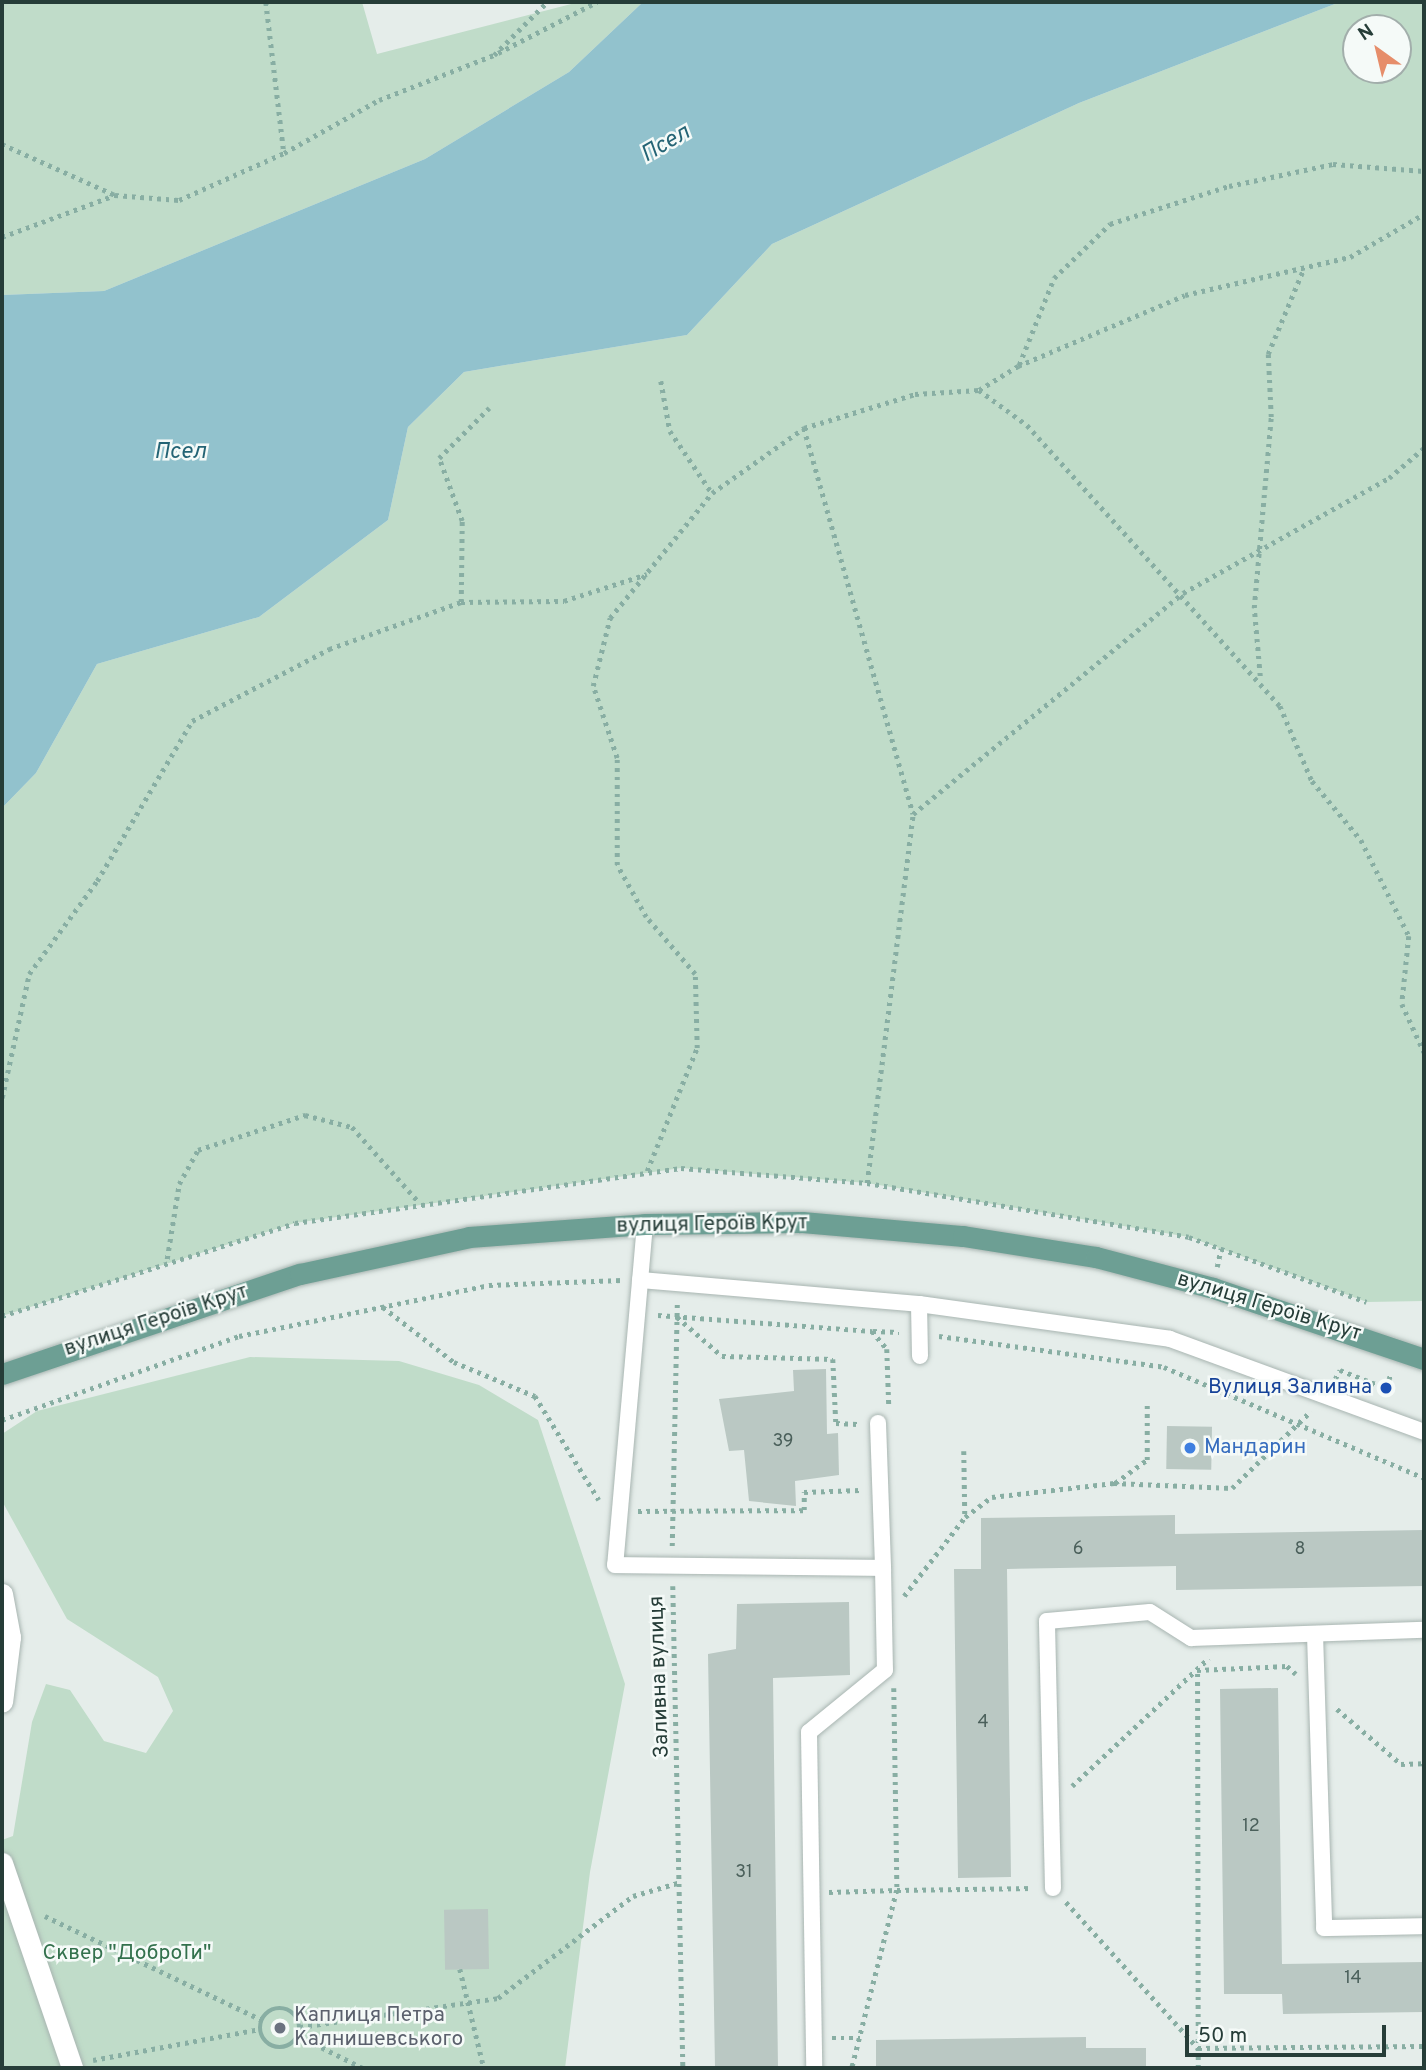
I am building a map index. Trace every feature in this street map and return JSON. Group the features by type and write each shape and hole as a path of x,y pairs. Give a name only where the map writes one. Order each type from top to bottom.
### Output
{"main road":[{"name":"вулиця Героїв Крут","path":"2,1374 300,1274 469,1237 645,1224 802,1222 963,1236 1096,1257 1213,1287 1424,1359"}],"street":[{"path":"2,1594 9,1637 2,1702"},
{"path":"2,1863 72,2066"}],"lane":[{"path":"645,1224 615,1564 883,1568"},
{"path":"640,1280 919,1304 1170,1339 1424,1432"},
{"path":"919,1304 920,1356"},
{"path":"814,2068 809,1732 885,1670 878,1423"},
{"path":"1053,1888 1047,1621 1150,1612 1191,1638 1424,1630"},
{"path":"1315,1634 1324,1928 1424,1926"}],"path":[{"path":"266,2 284,153"},
{"path":"494,55 547,2"},
{"path":"2,144 115,194 179,200 284,153 379,100 494,55 597,2"},
{"path":"1018,366 1054,278 1110,224 1229,186 1333,164 1424,171"},
{"path":"2,237 115,194"},
{"path":"647,1171 697,1048 695,974 646,917 617,865 617,758 593,686 610,618 712,493 804,428 915,394 979,390 1018,366 1185,295 1350,257 1424,214"},
{"path":"1260,677 1254,608 1271,417 1268,354 1304,268"},
{"path":"661,381 670,431 712,493"},
{"path":"979,390 1027,425 1183,593 1203,626 1260,677 1280,706 1312,781 1361,840 1409,936 1402,1004 1424,1052"},
{"path":"461,603 461,521 439,458 489,408"},
{"path":"804,428 913,814 867,1183"},
{"path":"913,814 1183,593 1390,478 1424,448"},
{"path":"2,1098 29,974 97,881 192,721 329,649 461,603 564,601 648,573"},
{"path":"167,1259 179,1184 198,1150 305,1115 352,1127 418,1201"},
{"path":"2,1316 167,1259 295,1223 418,1201 681,1168 867,1183 1189,1237 1367,1301"},
{"path":"2,1420 239,1336 489,1285 640,1280"},
{"name":"Заливна вулиця","path":"677,1284 672,1565 683,2068"},
{"path":"382,1307 454,1362 535,1396 618,1532"},
{"path":"677,1317 722,1356 833,1359 836,1423 860,1424 860,1437"},
{"path":"872,1331 920,1334 1164,1367 1295,1426 1424,1478"},
{"path":"1340,1370 1386,1388 1400,1350"},
{"path":"902,1599 965,1517 992,1497 1114,1483 1232,1488 1326,1395"},
{"path":"1114,1483 1147,1460 1147,1401"},
{"path":"964,1451 965,1517"},
{"path":"861,1477 862,1503"},
{"path":"620,1510 804,1510 804,1492 862,1490"},
{"path":"1051,1806 1232,1637"},
{"path":"1197,1670 1198,2068"},
{"path":"300,2027 498,1998 634,1896 681,1882"},
{"path":"1053,1888 1198,2048 1424,2046"},
{"path":"811,1892 897,1890 852,2068"},
{"path":"15,1901 262,2020"},
{"path":"460,1969 484,2068"},
{"path":"262,2020 284,2008 300,2027 299,2036"},
{"path":"262,2020 261,2029 277,2047 299,2036"},
{"path":"72,2066 261,2029"},
{"path":"299,2036 363,2068"}],"green space":[{"path":"2,2 362,2 377,54 579,2 643,2 569,72 425,159 104,291 2,295"},
{"path":"1340,2 1424,2 1424,1301 1367,1302 1189,1237 867,1183 681,1168 295,1223 2,1316 2,808 36,773 97,664 259,617 388,520 408,427 464,372 687,335 772,244 1079,103"},
{"name":"Сквер \"ДоброТи\"","path":"250,1357 399,1361 479,1385 538,1420 625,1684 590,1872 565,2068 2,2068 2,1840 13,1836 32,1722 46,1684 70,1690 104,1741 146,1753 173,1711 158,1677 67,1619 2,1501 2,1434 37,1411"}],"water":[{"name":"Псел","path":"643,2 1340,2 1079,103 772,244 687,335 464,372 408,427 388,520 259,617 97,664 36,773 2,808 2,295 104,291 425,159 569,72"}],"building":[{"path":"826,1369 827,1434 838,1433 839,1475 795,1481 796,1506 749,1501 744,1450 729,1451 719,1399 794,1391 793,1370"},
{"name":"Мандарин","path":"1167,1426 1212,1427 1211,1470 1166,1469"},
{"path":"1175,1515 1175,1534 1424,1530 1424,1586 1176,1590 1176,1566 1007,1569 1011,1877 958,1878 954,1569 981,1569 981,1518"},
{"path":"849,1602 850,1675 773,1678 778,2068 715,2068 708,1654 736,1649 737,1604"},
{"path":"1278,1688 1282,1964 1424,1962 1424,2012 1283,2014 1282,1994 1224,1994 1220,1689"},
{"path":"488,1909 489,1969 445,1970 444,1910"},
{"path":"1086,2037 1086,2048 1146,2048 1146,2068 876,2068 876,2040"}],"place":[{"name":"Вулиця Заливна","path":"1386,1388"},
{"name":"Мандарин","path":"1190,1448"},
{"name":"Каплиця Петра Калнишевського","path":"280,2028"}]}
